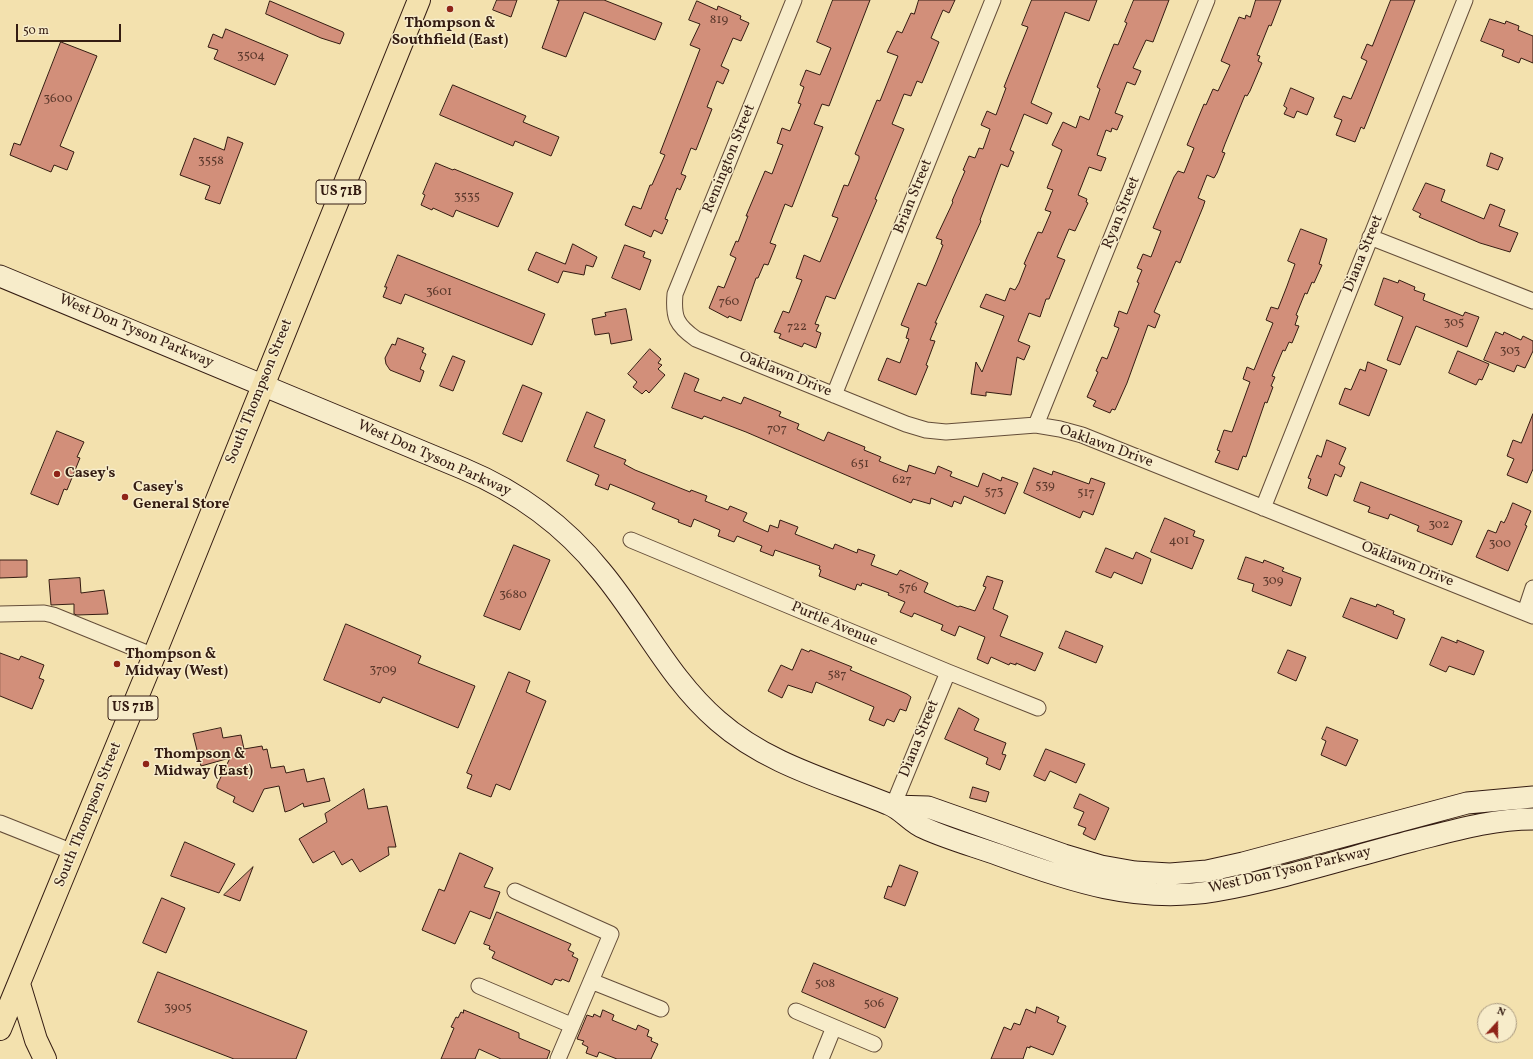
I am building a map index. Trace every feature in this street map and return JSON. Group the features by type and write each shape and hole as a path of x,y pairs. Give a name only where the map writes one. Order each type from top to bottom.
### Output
{"highway":[{"name":"South Thompson Street","path":"0,1029 154,656 262,385 419,0"},
{"path":"19,984 36,1040 45,1059"}],"main road":[{"name":"West Don Tyson Parkway","path":"0,276 475,474 522,498 567,533 602,572 677,680 718,722 763,753 801,772 893,806 920,827 1056,876 1095,887 1132,893 1171,894 1212,891 1250,884 1473,825 1519,819 1533,819"},
{"name":"West Don Tyson Parkway","path":"893,806 928,807 1064,855 1101,866 1135,872 1170,874 1207,871 1243,863 1467,803 1533,797"}],"street":[{"name":"Remington Street","path":"676,320 674,308 675,294 793,0"},
{"name":"Brian Street","path":"834,394 993,0"},
{"name":"Ryan Street","path":"1036,425 1207,0"},
{"name":"Diana Street","path":"1263,508 1465,0"},
{"path":"1370,237 1533,301"},
{"name":"Oaklawn Drive","path":"676,320 684,331 696,339 906,424 926,430 946,432 1036,425 1082,435 1529,614"},
{"name":"Purtle Avenue","path":"631,540 1038,708"},
{"path":"1529,614 1533,588"},
{"path":"0,614 44,613 53,615 154,656"},
{"name":"Diana Street","path":"893,806 948,672"},
{"path":"0,822 73,852"},
{"path":"515,891 611,934 558,1059"},
{"path":"591,980 661,1009"},
{"path":"479,986 571,1026"},
{"path":"796,1011 874,1044"},
{"path":"821,1059 834,1027"}],"building":[{"path":"497,0 517,0 511,17 493,10"},
{"path":"557,0 604,0 662,23 655,40 584,12 566,57 542,48 559,1"},
{"path":"833,0 870,0 829,106 822,104 814,124 823,127 792,207 785,204 770,243 776,245 768,265 764,264 758,278 756,278 741,321 729,316 728,318 709,308 718,286 724,288 736,258 730,255 736,241 738,242 748,216 746,216 765,171 772,174 783,145 777,143 782,128 790,131 801,104 798,103 804,87 800,85 806,70 820,75 831,48 817,42"},
{"path":"919,0 955,0 949,13 943,10 931,38 939,42 922,83 917,81 911,96 904,94 892,124 904,129 875,199 877,200 835,299 826,296 815,324 819,325 816,331 821,333 816,348 804,343 802,347 779,338 781,334 774,332 783,311 789,313 802,280 796,278 804,255 820,262 838,218 832,216 844,185 848,186 859,159 859,156 855,154 877,100 880,101 898,56 887,52 897,31 902,33 911,13 914,14"},
{"path":"1032,0 1097,0 1089,21 1065,12 1031,103 1052,113 1047,124 1024,114 1010,150 1014,152 1008,167 1001,164 980,220 981,221 935,323 937,323 930,340 935,341 926,365 928,366 916,395 878,380 887,358 900,363 909,339 906,338 909,328 901,325 918,283 926,286 937,260 943,245 941,244 942,240 936,238 953,202 952,201 965,171 963,170 969,156 975,158 979,148 983,149 990,129 981,125 987,111 996,115 1006,88 1004,87 1028,27 1022,25"},
{"path":"1134,0 1169,0 1153,42 1146,40 1133,68 1141,71 1135,85 1127,82 1115,113 1123,116 1117,130 1112,128 1111,132 1106,130 1097,155 1106,158 1101,171 1089,167 1078,195 1087,199 1086,202 1088,203 1075,231 1069,229 1057,257 1065,260 1049,299 1046,299 1040,317 1029,313 1018,341 1030,346 1024,360 1017,357 1011,395 986,392 986,396 971,394 976,362 982,372 1004,316 980,307 986,294 1005,301 1010,288 1015,290 1019,283 1026,265 1024,264 1038,232 1042,233 1051,212 1045,210 1053,190 1047,188 1062,150 1052,145 1063,122 1076,128 1080,116 1089,120 1100,89 1097,87 1114,44 1118,45"},
{"path":"1256,0 1281,0 1271,26 1269,25 1257,55 1260,56 1258,61 1262,63 1250,91 1247,96 1245,95 1222,152 1225,153 1217,173 1214,178 1207,175 1198,198 1205,201 1203,207 1180,263 1176,261 1154,312 1160,315 1155,328 1148,325 1127,383 1115,410 1112,409 1110,413 1093,406 1096,401 1087,397 1098,372 1096,371 1102,357 1107,359 1119,328 1114,326 1119,311 1127,314 1139,283 1137,282 1142,270 1137,268 1143,254 1151,257 1161,231 1153,228 1174,177 1178,171 1184,173 1194,148 1187,145 1204,104 1206,105 1213,89 1218,91 1230,65 1221,61 1239,17 1245,19 1246,15 1250,17"},
{"path":"1391,0 1415,0 1364,129 1361,127 1355,142 1336,135 1342,120 1334,117 1343,96 1351,99 1367,61 1361,58 1367,44 1372,46"},
{"path":"270,1 343,32 344,34 340,44 321,38 266,14"},
{"path":"697,1 717,10 718,6 741,16 740,19 749,23 741,41 733,38 721,66 729,70 723,84 717,81 707,107 712,109 696,150 691,148 681,174 686,176 680,190 677,188 665,219 668,220 662,234 654,230 651,237 625,225 633,206 641,209 650,185 652,185 665,155 660,153 700,49 690,45 700,24 689,20"},
{"path":"1490,19 1505,24 1506,21 1519,26 1518,30 1533,36 1533,63 1521,58 1519,63 1502,56 1504,50 1481,41"},
{"path":"226,29 288,55 275,85 214,59 218,50 208,47 213,34 222,38"},
{"path":"61,42 97,56 60,146 74,152 67,170 54,165 51,172 10,155 14,143 20,145"},
{"path":"453,85 526,116 523,122 559,137 551,156 515,141 513,146 440,115"},
{"path":"1291,88 1314,98 1307,115 1297,111 1294,118 1284,114 1287,108 1284,106"},
{"path":"228,137 243,143 220,204 205,199 210,186 180,175 194,138 224,150"},
{"path":"1491,153 1503,158 1498,170 1487,166"},
{"path":"436,163 513,193 498,227 456,210 453,217 433,208 432,210 421,205 425,195 423,194"},
{"path":"1426,183 1445,190 1441,201 1484,219 1490,204 1505,210 1499,226 1518,233 1510,252 1480,243 1419,217 1421,214 1413,210"},
{"path":"1301,229 1327,239 1319,264 1322,265 1314,283 1312,282 1307,294 1305,293 1296,315 1298,316 1295,325 1299,326 1292,343 1289,342 1285,351 1283,350 1272,376 1275,377 1267,403 1265,402 1246,457 1243,456 1238,470 1215,462 1220,451 1217,450 1224,430 1232,432 1250,382 1243,379 1247,367 1254,370 1273,323 1266,320 1271,307 1278,309 1287,286 1295,264 1288,261"},
{"path":"573,244 597,257 593,267 586,265 584,275 563,271 558,283 528,270 536,252 565,264"},
{"path":"625,245 645,252 643,257 651,260 640,290 612,278"},
{"path":"398,255 545,314 532,345 405,294 401,304 383,297 387,287 385,287"},
{"path":"1384,278 1398,283 1399,280 1415,287 1414,290 1425,294 1423,300 1463,316 1465,312 1479,317 1467,347 1416,326 1400,365 1387,360 1403,317 1375,305"},
{"path":"626,309 632,340 611,344 609,333 595,335 592,319 606,316 605,313"},
{"path":"1496,332 1503,335 1504,332 1521,340 1523,336 1533,341 1533,351 1525,368 1517,365 1514,372 1484,360"},
{"path":"398,338 424,348 422,352 426,354 420,369 424,371 420,382 390,370 386,364 385,358 392,344 395,345"},
{"path":"650,349 661,359 658,363 662,365 658,369 665,375 649,393 646,390 642,394 633,387 637,382 628,374"},
{"path":"1458,351 1489,364 1482,380 1479,379 1476,385 1449,373"},
{"path":"453,356 465,361 453,391 440,386"},
{"path":"1368,362 1387,370 1369,416 1339,404 1345,388 1351,390 1360,369 1365,371"},
{"path":"685,373 699,379 694,391 721,401 723,397 741,404 744,397 781,412 779,416 799,424 797,429 824,441 828,432 865,447 864,450 881,457 879,461 907,472 909,465 935,474 938,466 952,472 950,476 978,487 983,473 1001,481 1002,477 1018,483 1005,514 964,496 961,504 954,501 952,507 931,498 930,504 913,499 911,503 746,432 704,416 702,419 672,408"},
{"path":"523,385 542,393 522,442 503,434"},
{"path":"587,412 605,420 594,447 626,460 624,464 635,470 690,492 691,490 707,496 705,501 728,510 730,506 747,513 743,521 768,532 770,525 778,528 780,520 798,527 795,534 833,549 835,544 857,553 858,549 875,555 871,565 897,575 900,570 928,583 924,592 958,607 960,606 975,611 986,587 983,586 987,576 1003,581 993,609 1008,616 1000,636 1043,653 1035,671 1016,663 1016,665 1010,663 1009,665 991,657 988,664 977,659 985,637 959,626 955,636 941,630 943,625 914,613 912,617 900,612 905,602 888,595 889,593 862,583 861,586 857,584 855,590 819,576 821,570 819,569 820,566 775,550 773,556 760,551 762,546 737,536 734,542 718,536 720,530 694,519 691,527 678,522 679,520 652,509 655,503 639,496 610,484 608,490 595,485 599,475 567,461"},
{"path":"1533,414 1533,469 1527,483 1507,475 1514,459 1507,456 1513,440 1521,443"},
{"name":"Casey's","path":"57,431 84,442 77,457 80,458 67,490 64,489 58,505 31,494"},
{"path":"1327,440 1346,448 1339,464 1345,467 1341,477 1335,474 1327,496 1308,488 1311,479 1308,478 1317,455 1321,457"},
{"path":"1034,468 1052,475 1053,471 1089,484 1091,478 1105,483 1093,515 1083,511 1080,518 1024,493"},
{"path":"1361,482 1462,521 1452,545 1417,531 1419,526 1390,514 1388,519 1368,512 1370,507 1354,501"},
{"path":"1513,503 1531,511 1525,525 1527,526 1508,571 1476,557 1488,530 1496,533 1501,521 1504,523"},
{"path":"1165,518 1195,531 1193,536 1204,540 1192,569 1151,552"},
{"path":"514,545 550,560 520,630 484,616"},
{"path":"1106,548 1133,559 1136,552 1151,559 1142,584 1114,572 1111,578 1096,572"},
{"path":"1246,557 1263,563 1264,560 1284,568 1282,571 1301,578 1291,606 1252,591 1254,584 1238,579"},
{"path":"0,560 27,560 27,577 0,578"},
{"path":"80,578 81,593 104,590 108,614 77,615 74,614 74,604 51,605 49,580"},
{"path":"1351,598 1376,607 1377,604 1394,611 1393,614 1405,619 1397,639 1343,617"},
{"path":"346,624 421,656 418,663 475,686 458,728 383,697 380,703 324,680"},
{"path":"1066,631 1103,646 1096,663 1059,648"},
{"path":"1442,637 1457,643 1457,640 1484,651 1474,675 1449,666 1446,672 1430,665"},
{"path":"802,649 809,652 810,650 852,667 850,670 907,694 911,697 906,711 900,709 894,722 887,719 884,726 869,720 874,707 816,682 812,693 788,685 782,698 768,691 781,665 792,670"},
{"path":"1288,650 1306,657 1296,681 1278,673"},
{"path":"0,653 19,660 21,656 44,665 39,678 44,680 32,709 0,696"},
{"path":"509,672 530,681 526,692 546,701 510,790 496,784 491,797 467,788 472,775 467,773"},
{"path":"959,708 979,719 974,730 1006,743 1002,754 1006,755 1000,770 986,764 988,758 945,739"},
{"path":"1327,727 1358,740 1346,766 1321,755 1326,741 1322,739"},
{"path":"221,728 223,738 241,735 244,749 262,746 263,750 267,749 271,768 284,766 286,773 304,769 307,782 324,778 330,801 304,807 303,803 285,812 279,786 264,789 253,812 233,802 235,797 217,788 230,758 201,766 193,734"},
{"path":"1046,749 1085,764 1076,783 1050,771 1045,781 1034,776"},
{"path":"973,787 989,792 986,802 970,798"},
{"path":"364,789 368,809 387,806 396,847 388,847 389,855 360,872 352,859 342,865 334,851 313,863 299,839 327,822 325,814"},
{"path":"1080,794 1109,808 1095,840 1083,834 1086,828 1078,825 1084,812 1074,808"},
{"path":"185,842 235,864 219,893 171,876"},
{"path":"460,853 493,868 484,887 500,892 490,919 470,911 455,944 422,930 439,889 444,891"},
{"path":"900,865 918,872 905,906 884,898 888,886 891,887"},
{"path":"253,867 240,901 224,895"},
{"path":"162,898 185,908 166,953 143,943"},
{"path":"497,912 571,944 568,950 574,953 572,956 578,959 569,982 562,979 561,981 555,979 552,985 492,958 495,952 489,949 490,946 484,944"},
{"path":"814,963 898,998 885,1028 802,992"},
{"path":"158,972 307,1031 296,1059 234,1059 138,1022"},
{"path":"1037,1007 1059,1017 1057,1022 1066,1026 1053,1055 1030,1046 1030,1048 1027,1047 1023,1059 991,1059 1004,1027 1011,1030 1014,1023 1020,1025 1026,1009 1035,1013"},
{"path":"464,1010 519,1033 519,1038 550,1051 547,1059 501,1059 479,1049 475,1059 441,1059 454,1028 451,1027 456,1017 458,1018"},
{"path":"603,1010 614,1015 612,1020 636,1030 638,1025 649,1030 647,1036 652,1038 651,1041 658,1044 651,1059 617,1059 599,1052 597,1057 586,1053 588,1047 582,1044 584,1041 577,1039 587,1015 593,1017 594,1014 600,1017"}],"place":[{"name":"Thompson & Southfield (East)","path":"450,9"},
{"name":"Casey's","path":"57,474"},
{"name":"Casey's General Store","path":"125,497"},
{"name":"Thompson & Midway (West)","path":"117,664"},
{"name":"Thompson & Midway (East)","path":"146,764"}]}
